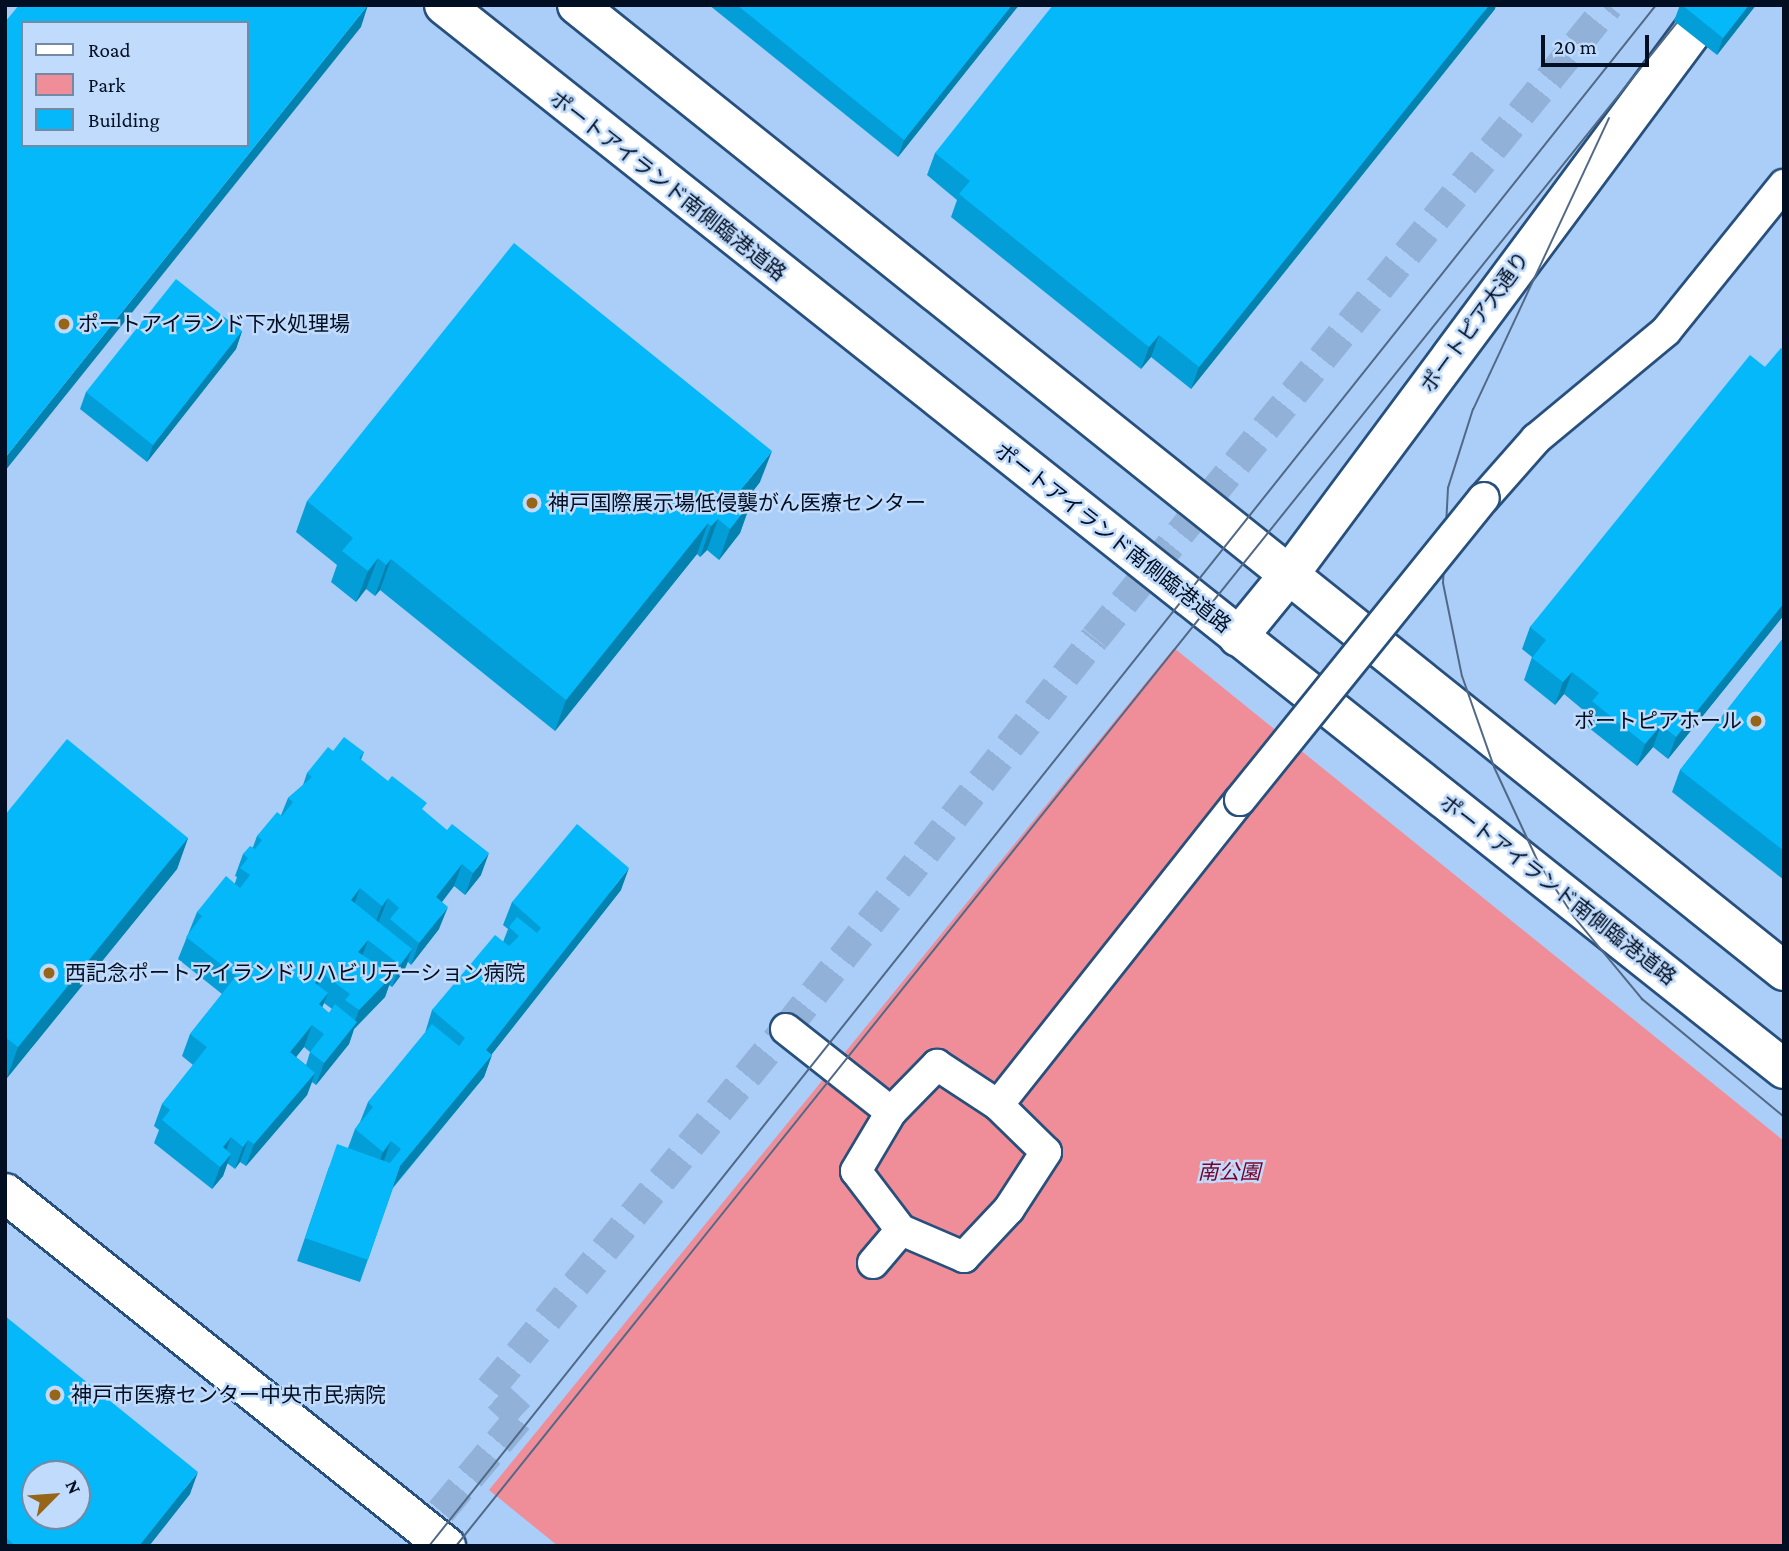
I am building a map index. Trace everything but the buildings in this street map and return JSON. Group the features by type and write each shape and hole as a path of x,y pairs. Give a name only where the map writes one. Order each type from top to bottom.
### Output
{"street":[{"path":"577,5 1291,572 1784,971"},
{"name":"ポートピア大通り","path":"1238,637 1291,572 1712,5"},
{"name":"ポートアイランド南側臨港道路","path":"446,6 1784,1069"},
{"path":"998,1105 1484,498 1536,439 1665,331 1784,185"},
{"path":"786,1029 891,1112"},
{"path":"937,1065 998,1105 1046,1152 1009,1209 964,1257 901,1230 856,1171 891,1112 937,1065"},
{"path":"5,1193 446,1546"},
{"path":"873,1263 901,1230"}],"green space":[{"name":"南公園","path":"1174,648 1784,1141 1784,1546 558,1546 489,1490"}],"tunnel":[{"path":"412,1546 520,1417 490,1389 786,1029 1095,638 1609,5"}],"tram line":[{"path":"429,1546 1656,5"},
{"path":"456,1546 1691,5"},
{"path":"1609,118 1473,409 1448,488 1443,583 1462,676 1494,767 1538,862 1574,917 1642,999 1784,1117"}],"place":[{"name":"ポートアイランド下水処理場","path":"64,324"},
{"name":"神戸国際展示場低侵襲がん医療センター","path":"532,503"},
{"name":"ポートピアホール","path":"1756,721"},
{"name":"西記念ポートアイランドリハビリテーション病院","path":"49,973"},
{"name":"神戸市医療センター中央市民病院","path":"55,1395"}]}
